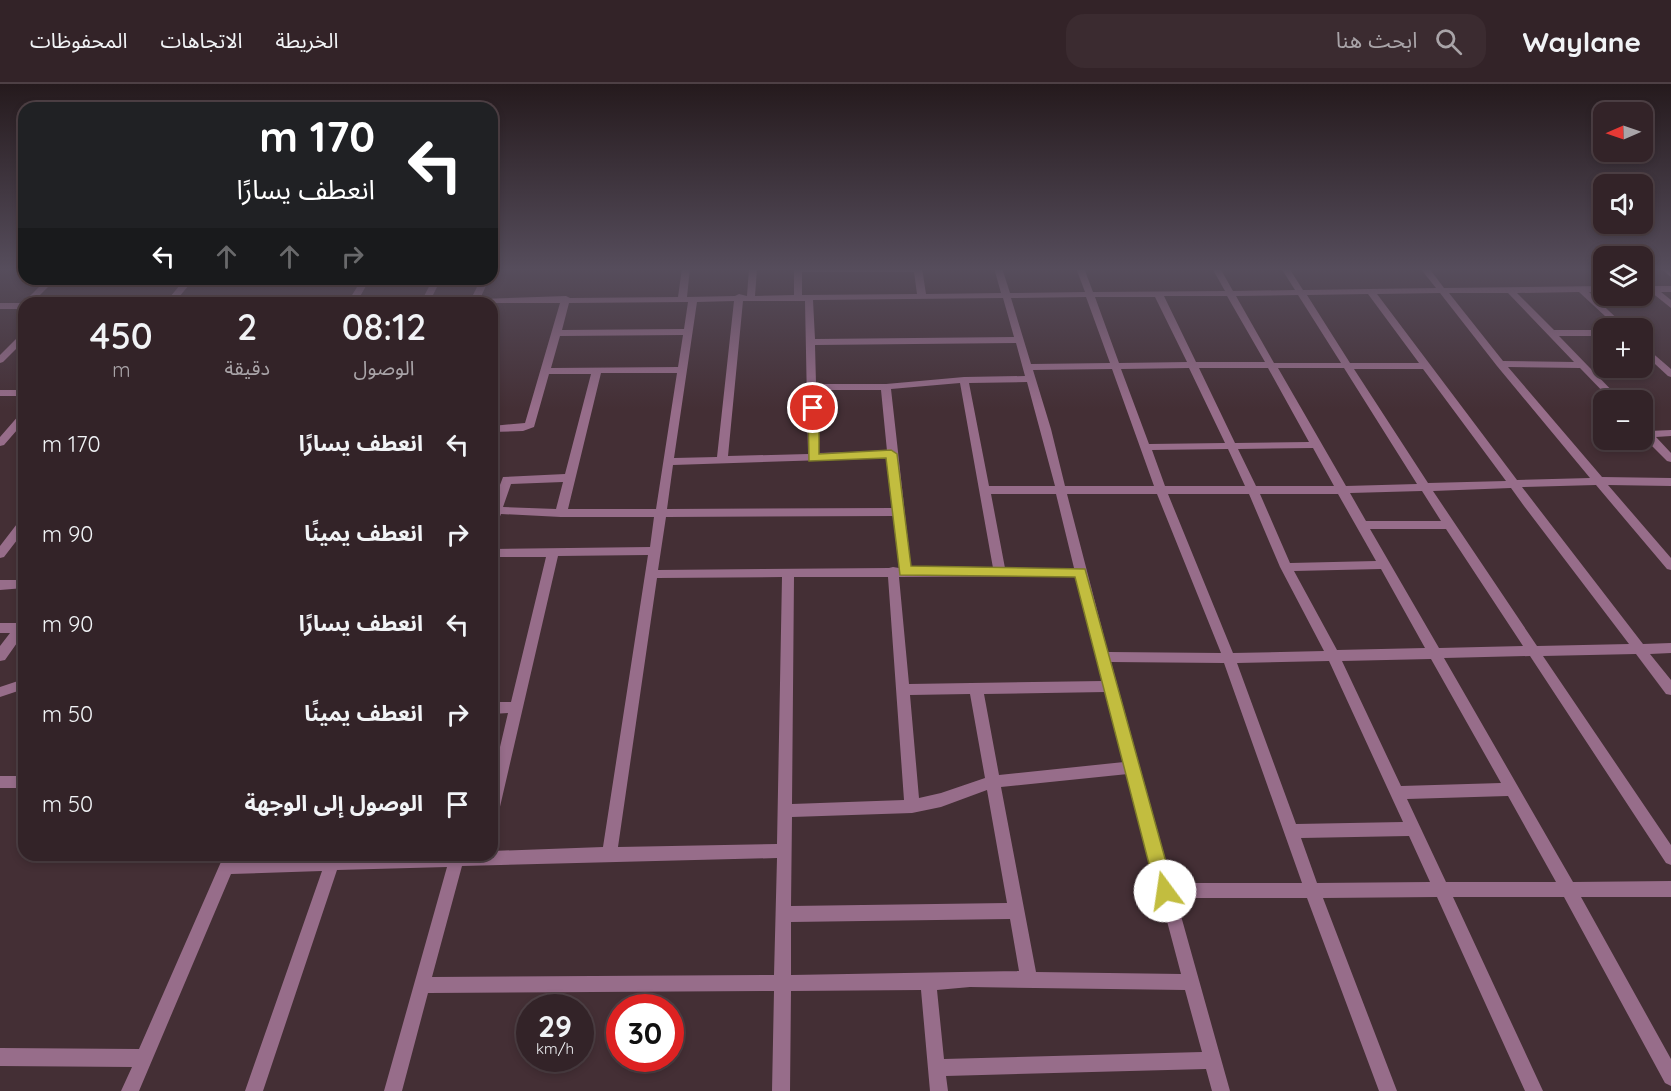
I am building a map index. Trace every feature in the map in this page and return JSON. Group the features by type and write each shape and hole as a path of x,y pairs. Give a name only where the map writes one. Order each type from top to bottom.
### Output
{"street":[{"path":"498,429 523,428 530,425 561,315"},
{"path":"609,854 669,462 688,332 688,315"},
{"path":"722,460 737,315"},
{"path":"810,315 813,458"},
{"path":"1010,315 1062,490 1080,572 1134,767 1189,982 1221,1091"},
{"path":"1095,315 1161,490 1229,658 1312,890 1388,1091"},
{"path":"1168,315 1252,489 1286,567 1334,655 1534,1091"},
{"path":"1243,315 1383,566 1568,888 1671,1077"},
{"path":"1316,315 1449,525 1671,858"},
{"path":"1388,315 1513,484 1671,690"},
{"path":"1462,315 1500,364 1671,566"},
{"path":"1534,315 1607,390"},
{"path":"556,333 688,332"},
{"path":"1552,333 1593,333"},
{"path":"812,342 1018,339"},
{"path":"3,357 18,342"},
{"path":"3,357 18,354"},
{"path":"1653,357 1671,374"},
{"path":"1500,364 1583,365"},
{"path":"813,387 886,387 1114,366 1427,366"},
{"path":"561,513 597,370"},
{"path":"546,371 682,370"},
{"path":"964,380 1000,572"},
{"path":"886,387 891,454 899,512 902,690 912,806"},
{"path":"0,393 18,393"},
{"path":"0,443 18,423"},
{"path":"1653,432 1671,433"},
{"path":"1653,440 1671,459"},
{"path":"1145,447 1315,444"},
{"path":"669,462 891,454"},
{"path":"498,481 569,478"},
{"path":"498,501 507,480"},
{"path":"985,490 1341,490 1513,484 1671,482"},
{"path":"498,510 561,513 899,512"},
{"path":"1361,525 1449,525"},
{"path":"0,554 18,532"},
{"path":"498,553 654,551"},
{"path":"498,780 553,552"},
{"path":"1286,567 1383,566"},
{"path":"651,574 899,571 1080,572"},
{"path":"781,1091 788,573"},
{"path":"0,585 18,584"},
{"path":"0,628 18,626"},
{"path":"0,656 18,633"},
{"path":"1104,657 1229,658 1671,648"},
{"path":"0,692 18,686"},
{"path":"902,690 1111,686"},
{"path":"976,689 991,782 1029,980"},
{"path":"498,708 516,707"},
{"path":"786,811 912,806 941,800 991,782 1134,767"},
{"path":"0,782 18,782"},
{"path":"1397,793 1512,789"},
{"path":"1291,831 1414,829"},
{"path":"498,857 784,851"},
{"path":"130,1091 229,861 332,864 425,861"},
{"path":"393,1091 456,861"},
{"path":"254,1091 332,864"},
{"path":"1165,891 1441,888 1671,889"},
{"path":"784,914 1016,911"},
{"path":"422,985 1029,980 1189,982"},
{"path":"928,981 939,1091"},
{"path":"0,1057 144,1058"},
{"path":"937,1068 1212,1060"}],"route":[{"path":"813,408 813,458 891,454 905,571 1080,572 1134,767 1165,891"}]}
